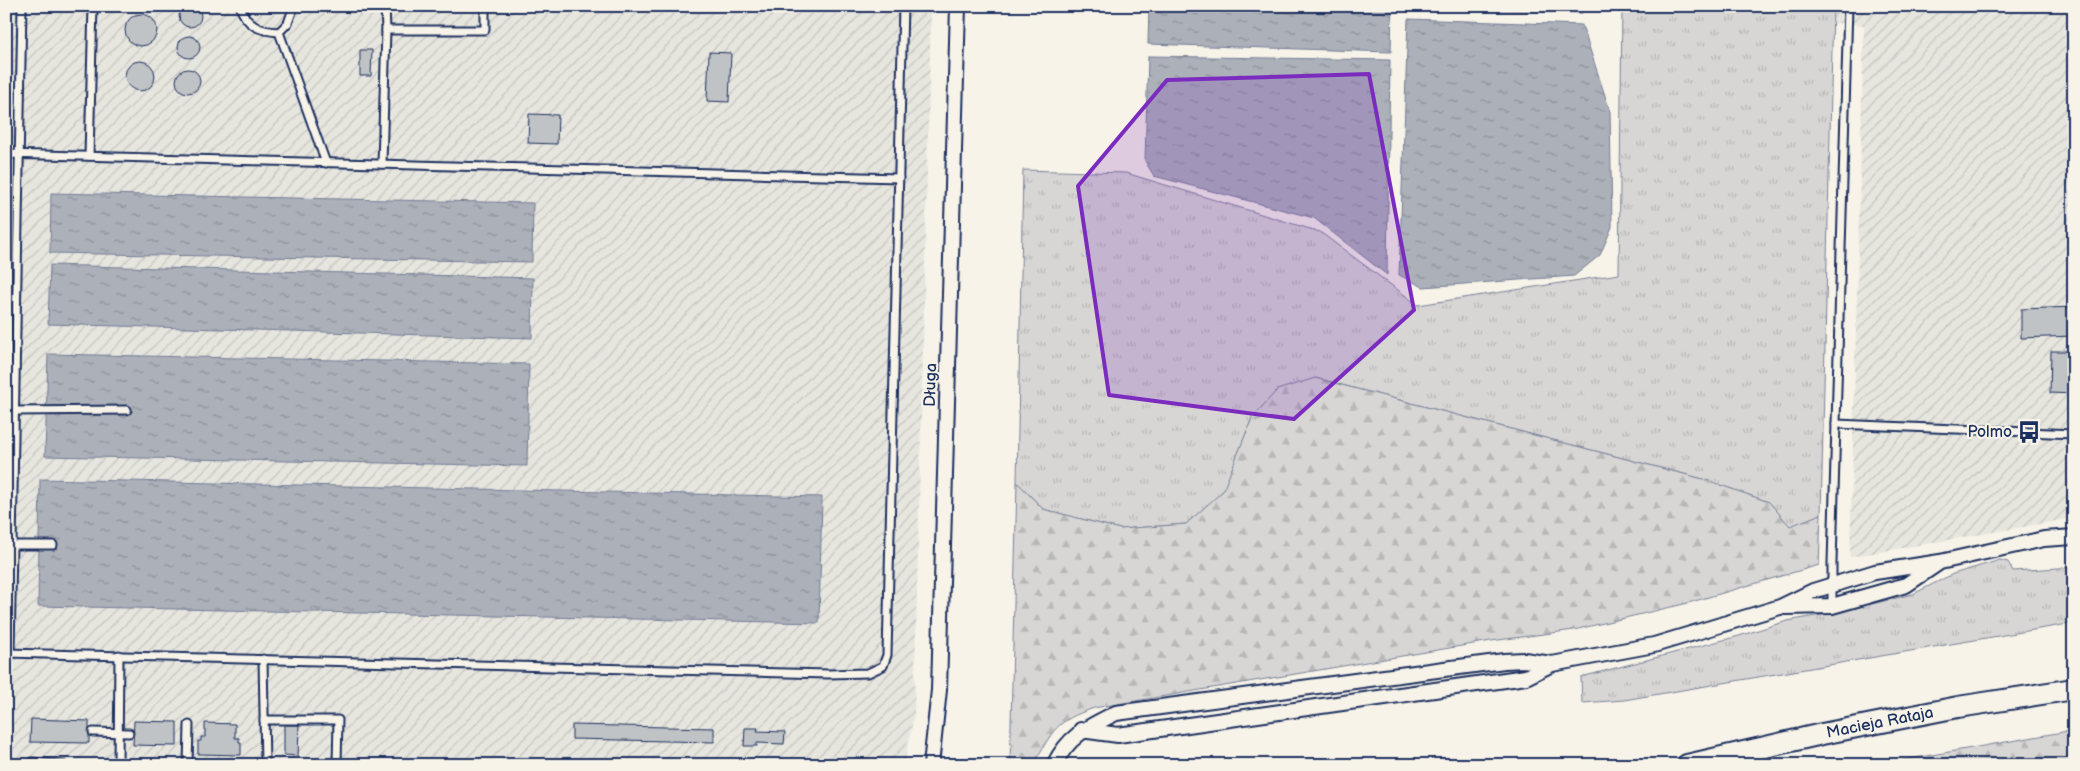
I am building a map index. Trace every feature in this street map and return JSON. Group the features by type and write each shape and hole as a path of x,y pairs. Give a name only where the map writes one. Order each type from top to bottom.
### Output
{"main road":[{"name":"Macieja Rataja","path":"1687,765 1832,732 1958,708 2074,689"}],"street":[{"name":"Długa","path":"931,765 940,690 958,6"},
{"path":"1081,730 1118,735 1526,677 1552,664 1654,645 1780,607 1813,591 1875,572 1940,562 2044,539 2074,538"},
{"path":"1780,607 1832,606 1906,586 1940,562"},
{"path":"1054,765 1062,749 1081,730 1116,713 1504,661 1524,660 1552,664"}],"lane":[{"path":"22,6 12,545 8,653 829,674 868,673 882,666 887,655 903,6"},
{"path":"89,156 93,6"},
{"path":"240,6 251,25 263,32 279,32 288,23 294,6"},
{"path":"382,164 385,6"},
{"path":"386,30 485,30 485,6"},
{"path":"1832,606 1831,585 1848,6"},
{"path":"279,32 326,163"},
{"path":"6,154 899,178"},
{"path":"6,368 15,368"},
{"path":"14,411 126,410"},
{"path":"1836,424 2074,434"},
{"path":"12,545 54,544"},
{"path":"118,765 119,656"},
{"path":"263,659 265,765"},
{"path":"264,720 338,720 337,764 326,765"},
{"path":"188,765 189,726"},
{"path":"93,732 129,734"},
{"path":"32,762 63,765"}],"highlighted area":[{"path":"1369,74 1414,310 1294,419 1109,395 1078,186 1167,80"}],"shaded area":[{"path":"6,6 931,6 914,715 904,765 6,765"},
{"path":"1834,6 2074,6 2074,518 1850,557 1864,25 1833,23"}],"green space":[{"path":"1622,6 1833,6 1821,514 1790,527 1769,502 1703,479 1315,378 1252,418 1223,492 1186,524 1120,529 1043,509 1017,482 1023,170 1126,173 1320,232 1418,305 1619,274"},
{"path":"1315,378 1703,479 1769,502 1790,526 1821,514 1819,565 1688,603 1574,630 1491,641 1094,708 1071,718 1056,728 1033,765 1010,765 1017,482 1043,509 1120,529 1186,524 1223,491 1252,418 1277,390"},
{"path":"2000,560 2008,562 2013,571 2074,567 2074,623 1624,700 1582,703 1581,677 1739,636 1787,621 1839,612 1913,594 1953,574"},
{"path":"2074,730 2074,765 1875,765"}],"water":[{"path":"1149,6 1392,6 1391,52 1148,44"},
{"path":"1409,6 1583,6 1582,13 1409,8"},
{"path":"1408,19 1582,25 1610,111 1612,227 1600,255 1574,276 1423,287 1399,275"},
{"path":"1148,56 1390,60 1387,275 1314,218 1154,176 1145,161"},
{"path":"51,193 533,203 532,262 50,253"},
{"path":"50,265 533,278 532,338 48,324"},
{"path":"48,354 529,364 527,466 45,456"},
{"path":"40,479 822,497 819,623 38,606"}],"building":[{"path":"190,5 198,8 201,16 198,24 190,27 182,24 179,16 182,8"},
{"path":"394,6 410,6 410,12 394,12"},
{"path":"141,14 153,18 157,30 153,42 141,46 129,42 125,30 129,18"},
{"path":"189,36 197,39 200,47 197,55 189,58 181,55 178,47 181,39"},
{"path":"360,50 372,50 371,76 360,76"},
{"path":"709,52 731,53 729,102 707,101"},
{"path":"140,61 151,65 155,76 151,87 140,91 129,87 125,76 129,65"},
{"path":"188,69 196,73 200,81 196,89 188,93 180,89 176,81 180,73"},
{"path":"529,114 558,115 557,144 528,143"},
{"path":"2074,307 2074,336 2021,338 2021,309"},
{"path":"2051,351 2074,351 2074,394 2050,393"},
{"path":"31,719 89,721 89,743 30,742"},
{"path":"134,721 177,722 177,746 133,745"},
{"path":"205,723 235,724 235,738 239,738 239,742 241,742 241,755 198,754 198,741 201,741 201,737 205,737"},
{"path":"284,725 299,725 298,756 284,755"},
{"path":"572,725 714,728 714,742 572,739"},
{"path":"745,728 758,728 757,731 785,732 784,744 757,743 757,746 744,746"}],"place":[{"name":"Polmo","path":"2029,432"}]}
